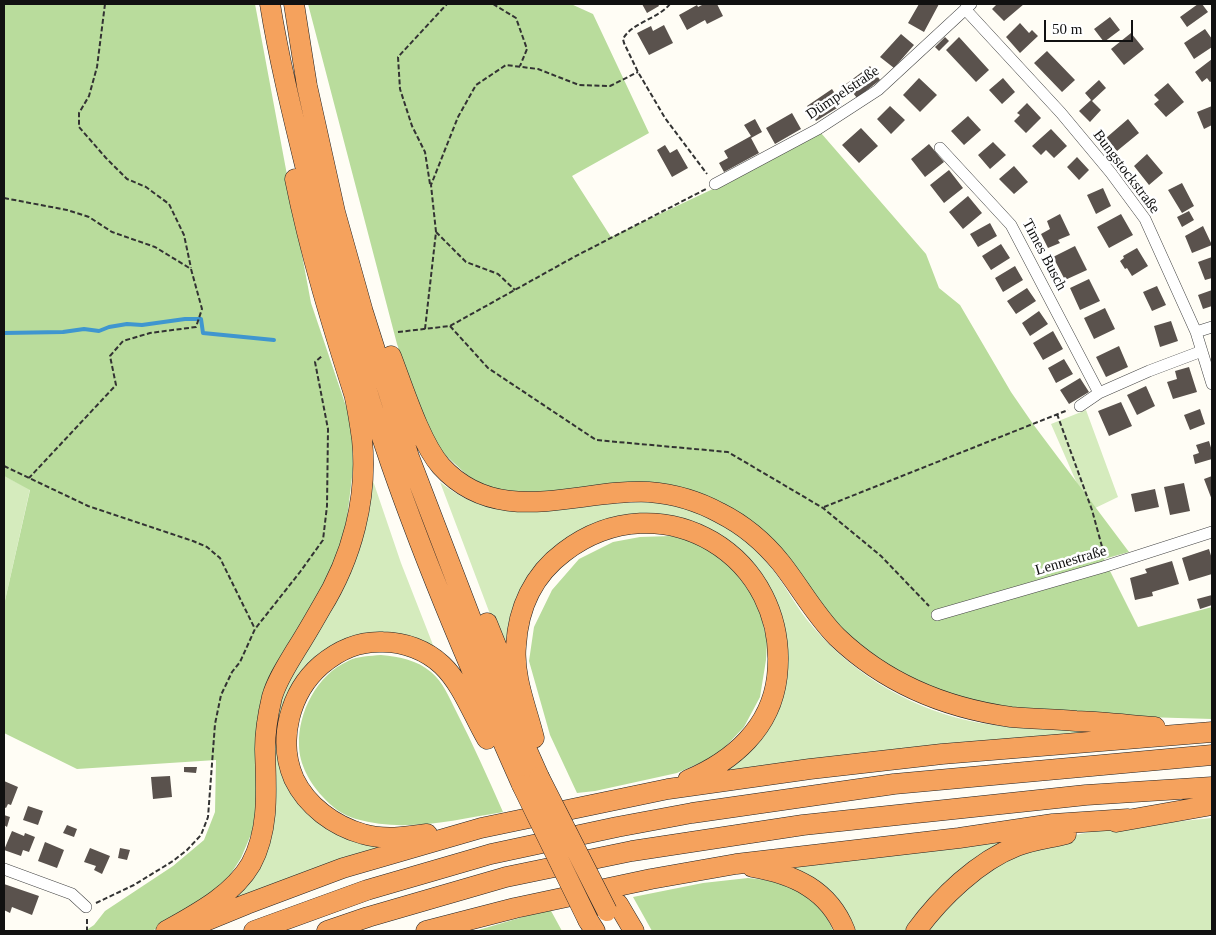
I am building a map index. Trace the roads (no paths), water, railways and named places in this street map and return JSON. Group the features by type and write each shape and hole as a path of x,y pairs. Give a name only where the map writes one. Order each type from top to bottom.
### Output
{"highway":[{"path":"270,4 298,139 331,267 368,394 426,557 466,658 531,781 613,907 634,931"},
{"path":"294,5 346,211 426,466 534,738"},
{"path":"294,5 307,86 335,212 363,312 406,448 486,658 584,926"},
{"path":"275,34 279,97 305,229 329,317 355,398 410,554 486,739"},
{"path":"391,356 430,450 441,466 469,488 513,501 542,502 616,493 648,492 696,501 743,526 762,542 780,562 819,616 837,636 884,674 942,702 978,712 1013,717 1212,732"},
{"path":"166,931 219,898 237,882 250,865 259,846 266,802 267,722 273,695 282,672 328,597 341,572 352,542 358,515 363,461 362,439 355,398"},
{"path":"531,781 534,738 518,675 515,648 518,624 525,602 538,576 556,558 578,541 598,531 615,526 650,523 673,526 696,534 726,550 744,566 759,586 768,604 777,636 779,661 774,694 757,729 744,745 724,762 703,774 668,789"},
{"path":"481,828 395,838 364,835 340,826 321,814 294,779 288,758 287,735 290,713 298,694 317,668 330,657 350,646 372,641 398,642 418,650 441,664 456,683 486,739 531,781"},
{"path":"181,931 343,868 481,828 668,789 810,769 942,754 1212,732"},
{"path":"254,931 368,890 492,854 673,817 894,784 1212,755"},
{"path":"327,931 368,917 506,877 632,850 812,824 1086,795 1212,787"},
{"path":"916,931 929,914 958,884 992,859 1018,846 1128,819 1212,805"},
{"path":"426,931 473,918 651,879 736,864 959,838 1053,824 1128,819"},
{"path":"736,864 772,870 809,887 824,898 836,912 845,931"},
{"path":"613,907 618,931"},
{"path":"453,931 473,918"}],"street":[{"name":"Dümpelstraße","path":"715,184 818,129 878,90 968,7"},
{"name":"Bungstockstraße","path":"968,7 1111,173 1144,219 1196,332 1212,384"},
{"name":"Times Busch","path":"940,148 1011,225 1099,393"},
{"path":"1196,332 1212,327"},
{"path":"1080,406 1099,393 1202,351"},
{"name":"Lennestraße","path":"938,616 1186,542 1212,532"},
{"path":"4,869 72,894 86,907"}],"waterway":[{"path":"4,333 63,332 84,329 99,331 127,324 142,325 185,319 201,319 203,333 274,340"}]}
